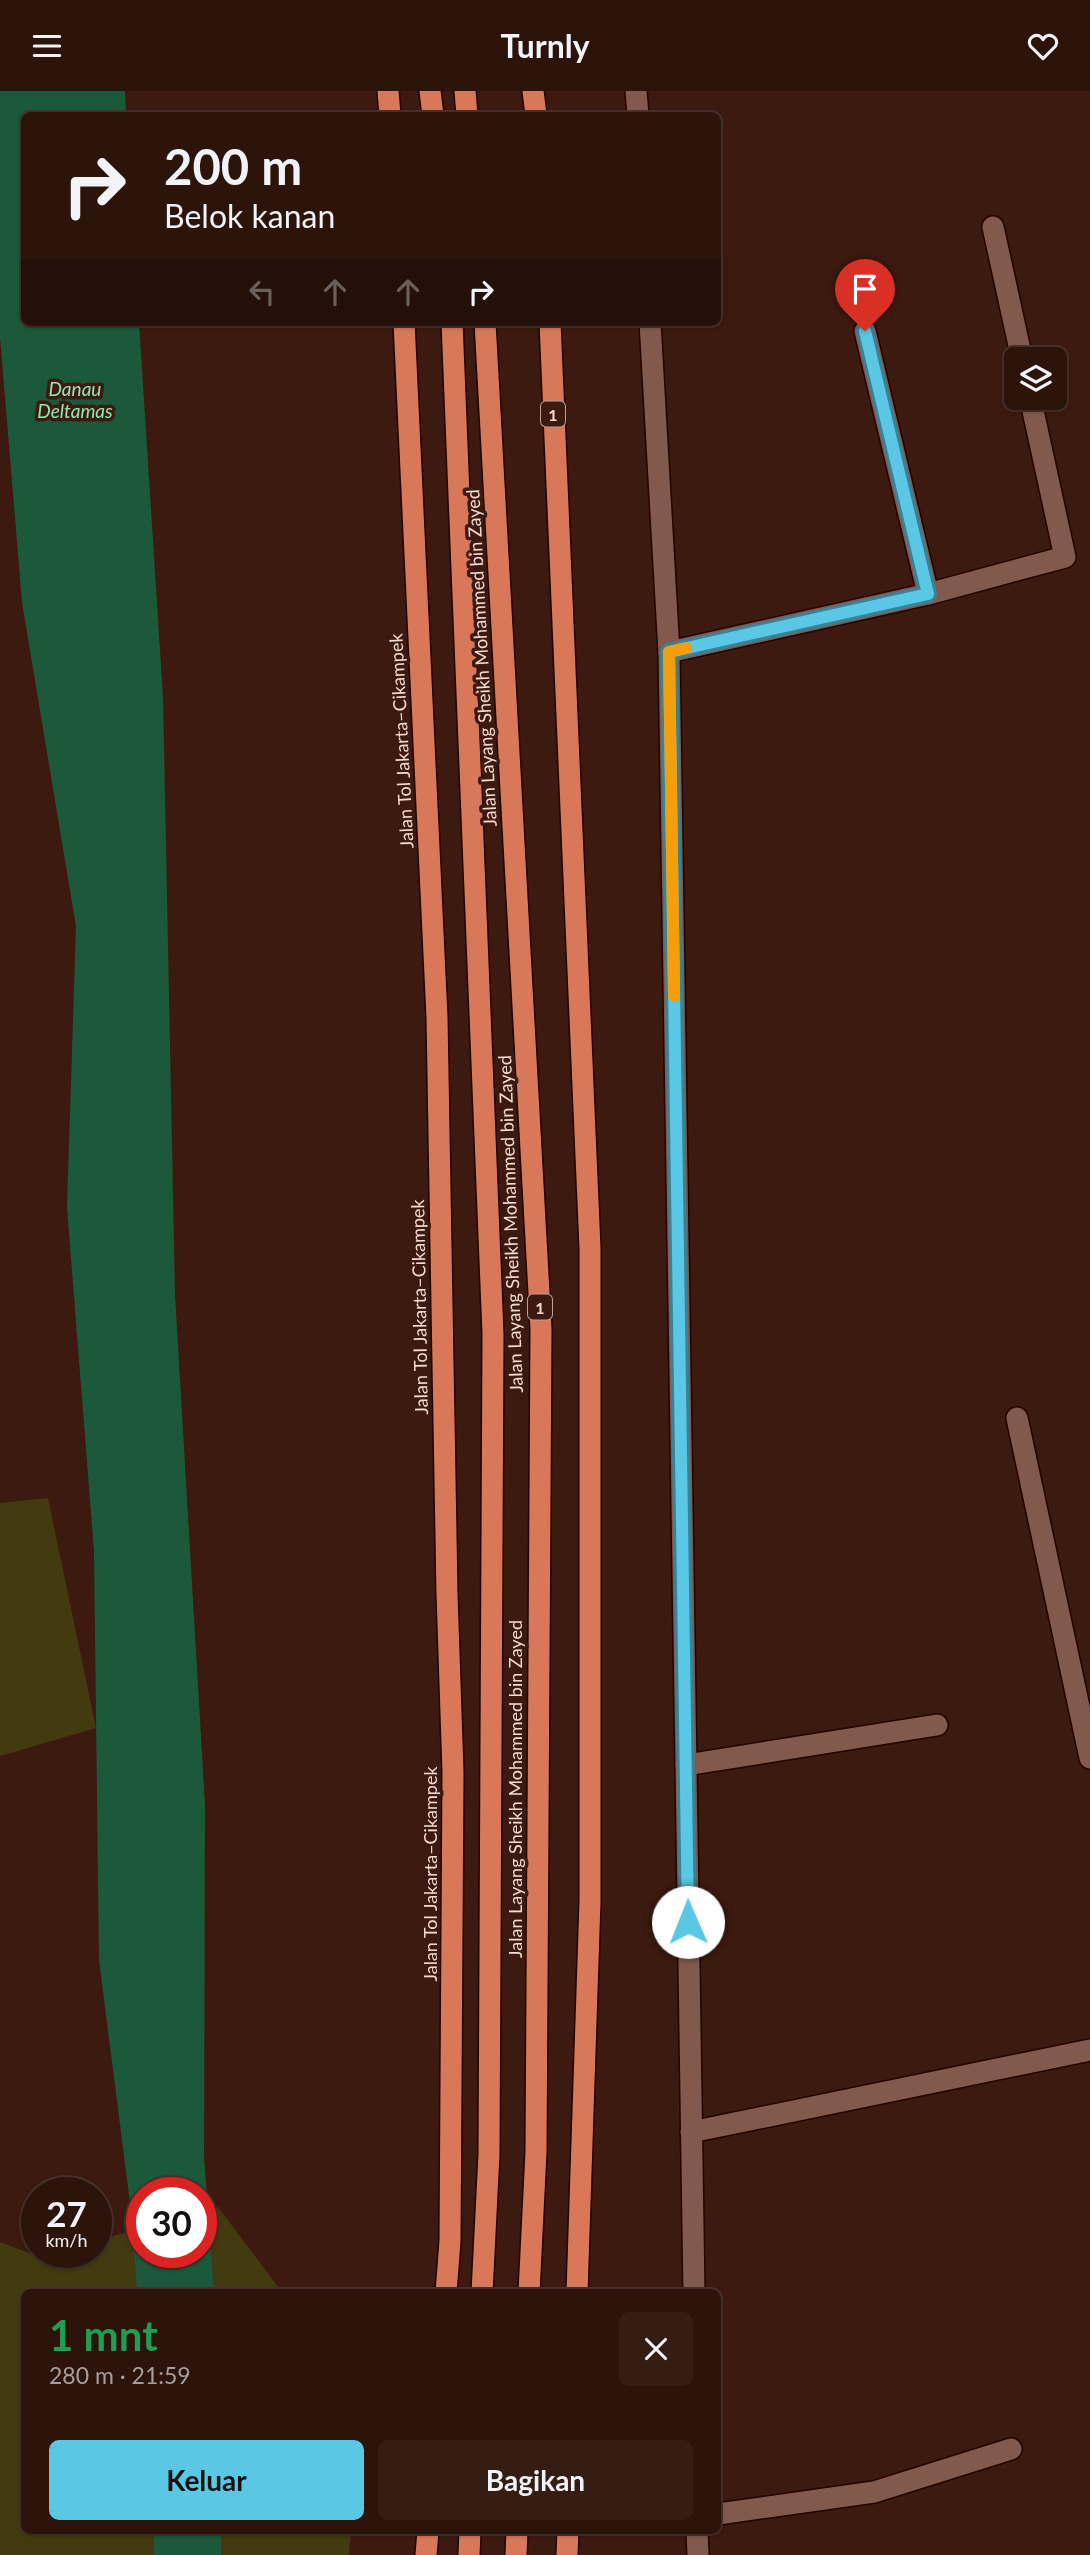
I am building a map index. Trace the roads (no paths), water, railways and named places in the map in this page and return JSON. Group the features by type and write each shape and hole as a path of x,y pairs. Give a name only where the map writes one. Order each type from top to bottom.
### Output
{"highway":[{"path":"388,91 390,112"},
{"path":"430,91 433,112"},
{"path":"465,91 467,112"},
{"path":"533,91 536,112"},
{"name":"Jalan Tol Jakarta–Cikampek","path":"404,326 437,1017 447,1594 453,1772 450,2241 446,2289"},
{"name":"Jalan Layang Sheikh Mohammed bin Zayed","path":"452,326 494,1334 489,2140 482,2289"},
{"name":"Jalan Layang Sheikh Mohammed bin Zayed","path":"485,326 541,1329 536,2152 529,2289"},
{"name":"1","path":"550,326 590,1248 590,1901 577,2289"},
{"path":"426,2555 428,2534"},
{"path":"469,2555 470,2534"},
{"path":"516,2555 517,2534"},
{"path":"567,2555 568,2534"}],"street":[{"path":"636,91 638,112"},
{"path":"993,227 1019,347"},
{"path":"650,326 669,652 694,2289"},
{"path":"865,331 928,594"},
{"path":"669,652 928,594 1065,557 1033,410"},
{"path":"1017,1418 1090,1758"},
{"path":"685,1765 937,1725"},
{"path":"691,2132 1090,2050"},
{"path":"721,2514 874,2493 1011,2449"},
{"path":"697,2534 698,2555"}],"water":[{"name":"Danau Deltamas","path":"0,91 125,91 126,112 21,112 21,326 139,326 163,697 175,1295 205,1805 206,2177 127,2177 99,1960 94,1551 67,1207 76,926 22,602 0,337"},
{"name":"Danau Deltamas","path":"135,2268 212,2268 214,2289 137,2289"},
{"path":"154,2534 221,2534 221,2555 154,2555"}]}
